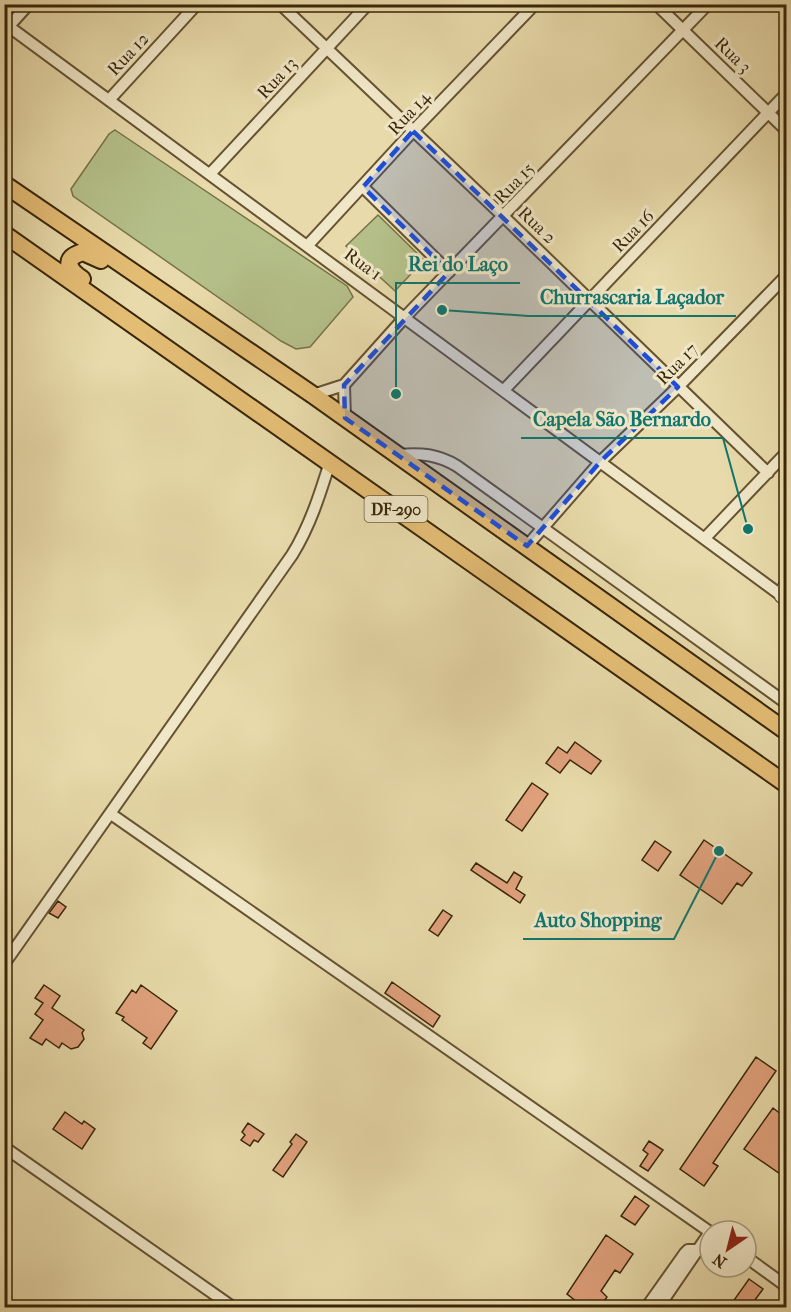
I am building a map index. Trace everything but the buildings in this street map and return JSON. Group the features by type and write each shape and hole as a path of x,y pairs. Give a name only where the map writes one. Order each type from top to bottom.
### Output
{"highway":[{"name":"DF-290","path":"4,183 313,395 786,731"},
{"name":"DF-290","path":"4,234 159,340 786,784"},
{"path":"159,340 138,318 72,273 71,260 76,254 83,252 93,255 155,297 167,302 176,302"}],"street":[{"path":"7,25 29,4"},
{"name":"Rua 12","path":"109,100 197,4"},
{"name":"Rua 2","path":"280,4 768,473"},
{"name":"Rua 13","path":"210,174 368,4"},
{"name":"Rua 14","path":"308,245 535,4"},
{"name":"Rua 3","path":"656,4 786,130"},
{"name":"Rua 15","path":"344,385 405,317 708,4"},
{"name":"Rua 1","path":"7,25 705,538 785,593"},
{"name":"Rua 16","path":"504,390 786,94"},
{"path":"363,187 449,272"},
{"name":"Rua 17","path":"527,546 602,461 786,276"},
{"path":"313,395 344,385 345,418"},
{"path":"397,455 424,453 437,455 447,460 786,704"},
{"path":"705,538 786,453"},
{"path":"4,963 292,555 317,504 330,462"},
{"path":"111,814 698,1224"},
{"path":"4,1147 234,1308"},
{"path":"646,1308 685,1253 688,1250 698,1250"},
{"path":"658,1308 698,1250"},
{"path":"758,1266 786,1286"}],"highlighted area":[{"path":"413,131 678,387 601,461 527,546 345,418 344,385 449,272 363,187"}],"green space":[{"path":"115,130 347,286 353,297 310,347 296,349 281,341 73,196 71,189 109,134"},
{"path":"378,215 424,260 395,291 346,246"}],"place":[{"name":"Churrascaria Laçador","path":"442,310"},
{"name":"Rei do Laço","path":"396,394"},
{"name":"Capela São Bernardo","path":"748,529"},
{"name":"Auto Shopping","path":"719,851"}]}
